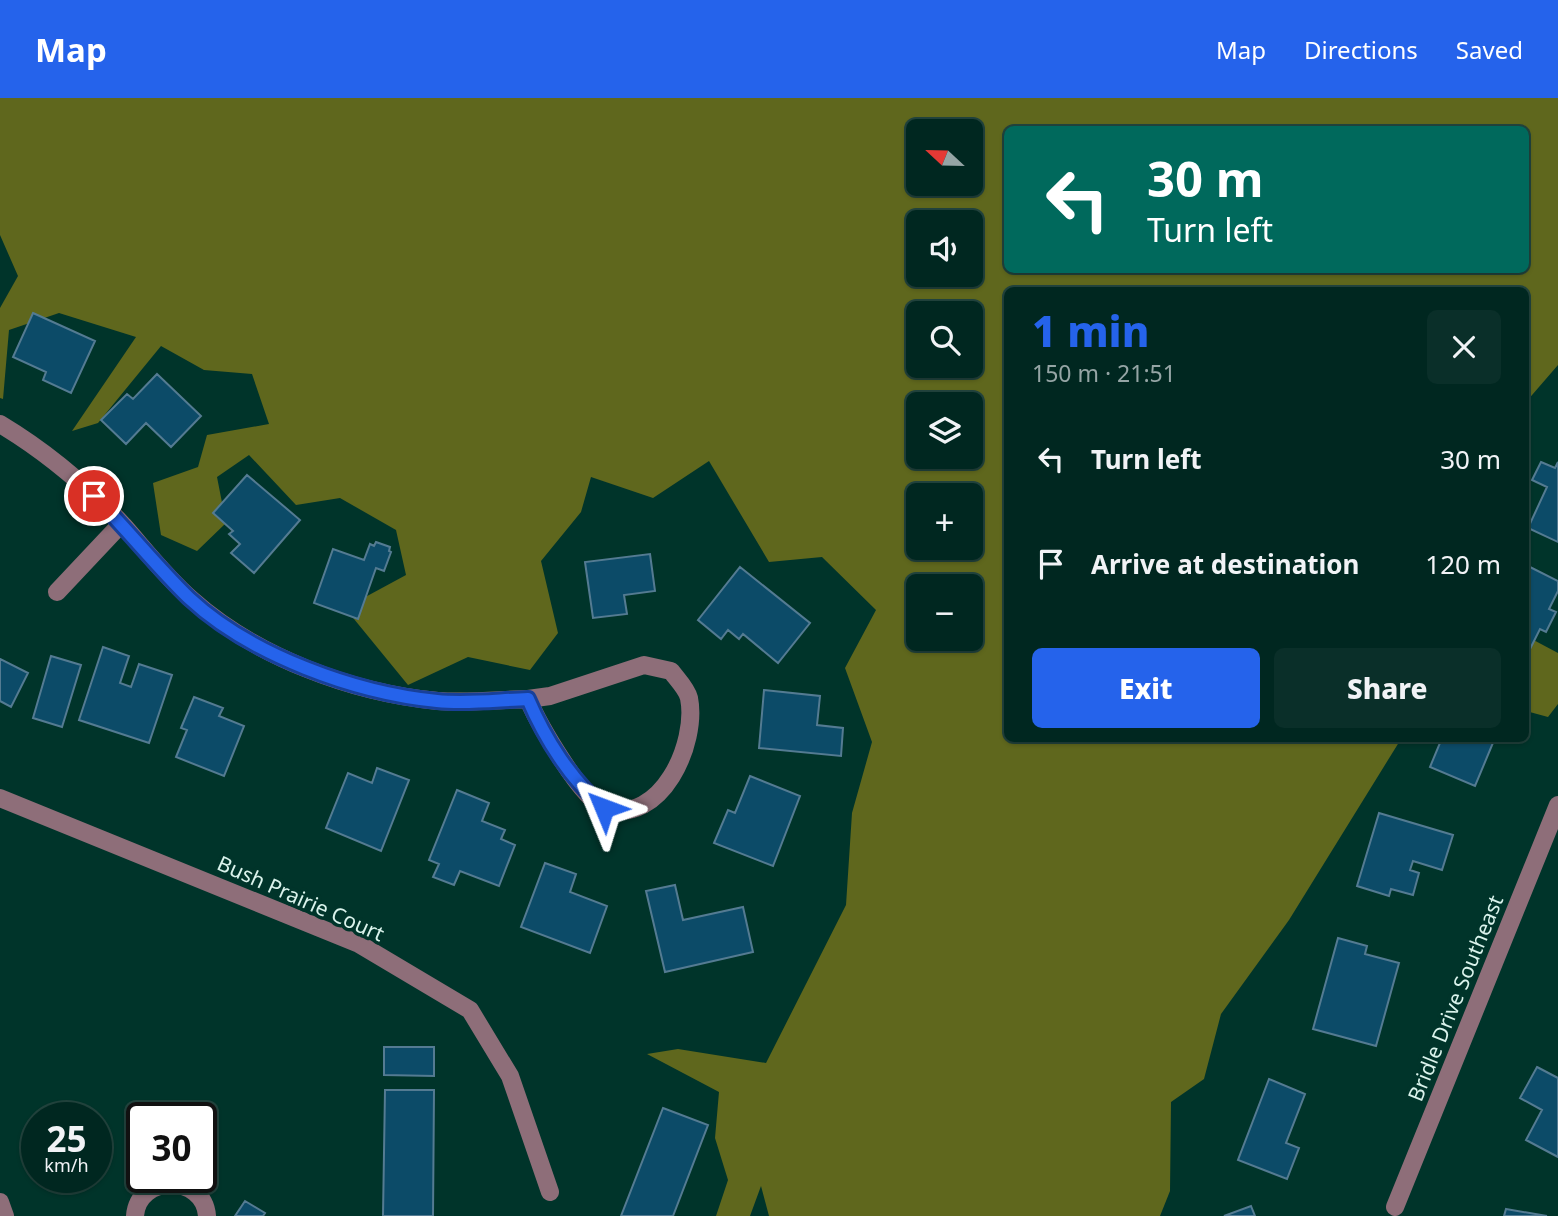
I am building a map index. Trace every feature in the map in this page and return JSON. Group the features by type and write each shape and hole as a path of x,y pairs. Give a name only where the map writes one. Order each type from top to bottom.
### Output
{"street":[{"path":"0,424 52,460 94,496 191,599 256,643 301,666 352,685 437,701 485,703 551,696 644,665 671,671 689,695 690,727 670,778 660,793 634,810 604,808 581,788 539,724 528,699"},
{"path":"57,593 121,524"},
{"name":"Bush Prairie Court","path":"0,798 359,944 471,1010 510,1076 550,1192"},
{"name":"Bridle Drive Southeast","path":"1395,1207 1552,839 1558,805"},
{"path":"135,1216 139,1201 148,1192 171,1183 193,1191 202,1200 207,1216"},
{"path":"0,1202 5,1216"}],"green space":[{"path":"0,98 1558,98 1558,365 1529,399 1529,287 1004,287 1004,742 1399,742 1289,920 1221,1014 1204,1079 1171,1102 1170,1191 1160,1216 769,1216 761,1186 750,1216 716,1216 728,1180 715,1138 719,1092 647,1054 678,1049 766,1063 846,905 852,813 872,742 845,668 876,610 822,557 769,562 709,461 653,498 591,477 581,512 541,561 558,633 530,670 468,657 408,685 345,608 406,575 396,530 340,498 296,505 249,455 217,477 226,523 197,551 161,535 153,483 198,467 207,435 269,424 252,374 204,370 161,346 98,423 72,431 136,337 59,313 9,330 3,399 0,398 0,308 18,276 0,235"},
{"path":"1529,638 1558,653 1558,704 1548,717 1529,712"}],"building":[{"path":"33,313 95,341 71,393 43,380 46,372 13,357"},
{"path":"157,374 201,416 171,447 146,423 126,444 101,420 127,394 133,399"},
{"path":"1541,462 1555,468 1558,462 1558,542 1529,528 1547,487 1532,480"},
{"path":"247,475 300,520 254,573 231,553 240,544 229,534 233,531 213,513"},
{"path":"376,542 390,547 391,552 384,571 376,568 358,619 314,603 333,549 364,560 370,544 374,546"},
{"path":"650,554 655,591 624,595 627,614 593,618 585,562"},
{"path":"1529,566 1558,581 1558,591 1549,609 1556,612 1546,632 1540,629 1529,651"},
{"path":"740,567 810,623 778,663 743,634 739,639 728,630 721,639 698,620"},
{"path":"103,647 129,656 120,683 131,687 139,664 172,675 149,743 79,720"},
{"path":"51,656 81,665 62,727 33,718"},
{"path":"0,659 28,673 11,707 0,701"},
{"path":"764,690 820,696 817,725 843,728 841,756 759,748"},
{"path":"194,697 223,708 219,716 244,726 224,776 176,757 187,730 181,728"},
{"path":"1440,742 1493,742 1475,786 1430,767"},
{"path":"377,768 409,780 381,851 326,828 348,773 372,783"},
{"path":"750,776 800,796 773,866 714,843 728,810 735,813"},
{"path":"457,790 489,803 482,821 505,830 501,839 515,845 499,886 460,871 454,885 433,877 439,864 429,860"},
{"path":"1379,813 1453,835 1442,870 1413,861 1410,870 1419,873 1413,895 1391,889 1389,896 1357,886"},
{"path":"545,863 576,874 570,892 607,906 590,953 521,927"},
{"path":"675,885 683,920 743,907 753,952 665,972 646,891"},
{"path":"1338,938 1367,946 1365,954 1399,963 1376,1046 1313,1029"},
{"path":"384,1047 434,1047 434,1076 384,1075"},
{"path":"1537,1067 1558,1078 1558,1157 1526,1140 1542,1110 1520,1098"},
{"path":"1269,1079 1305,1094 1286,1143 1299,1148 1287,1179 1238,1160"},
{"path":"385,1090 434,1090 433,1216 383,1216"},
{"path":"663,1108 708,1125 673,1216 621,1216"},
{"path":"245,1201 265,1213 263,1216 235,1216"},
{"path":"1251,1206 1255,1216 1224,1216"},
{"path":"1506,1209 1547,1216 1504,1216"}],"route":[{"path":"94,496 191,599 256,643 301,666 352,685 437,701 485,703 528,699 539,724 581,788 604,808"}]}
